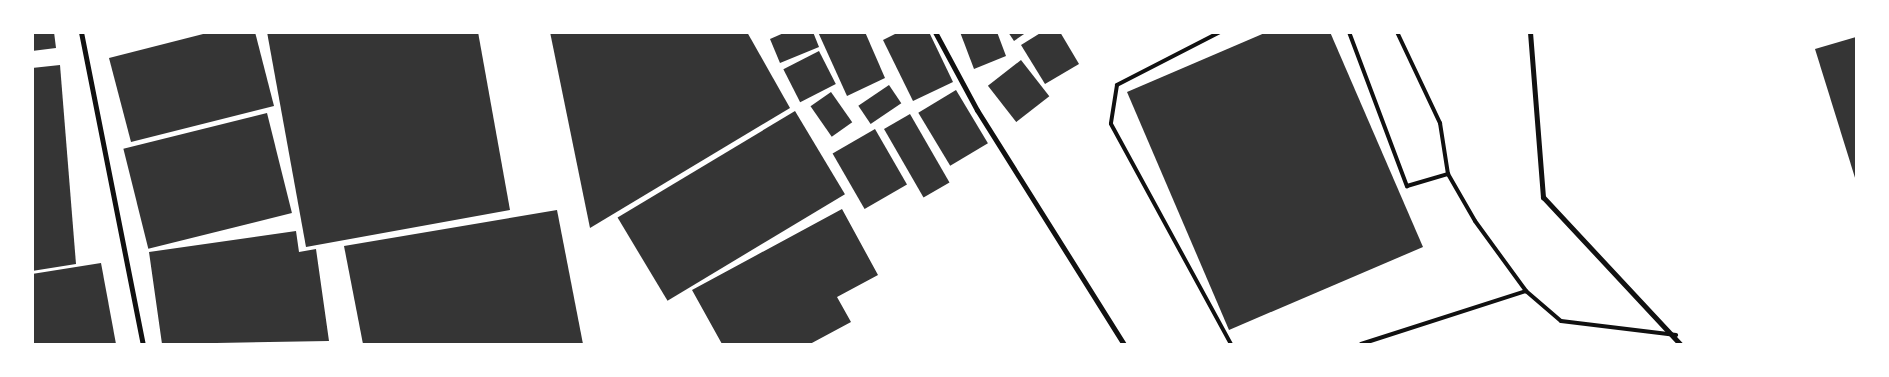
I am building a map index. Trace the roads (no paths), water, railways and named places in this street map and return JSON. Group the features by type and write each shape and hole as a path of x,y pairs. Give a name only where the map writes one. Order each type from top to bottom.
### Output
{"street":[{"path":"80,32 142,344"},
{"path":"935,32 977,110 1124,344"},
{"path":"1530,32 1543,197 1676,335 1680,344"}],"lane":[{"path":"1220,32 1116,85 1112,124 1231,344"},
{"path":"1349,32 1407,186 1448,174"},
{"path":"1397,32 1440,123 1448,174 1475,221 1526,291 1561,321 1676,335"},
{"path":"1362,344 1526,291"}]}
